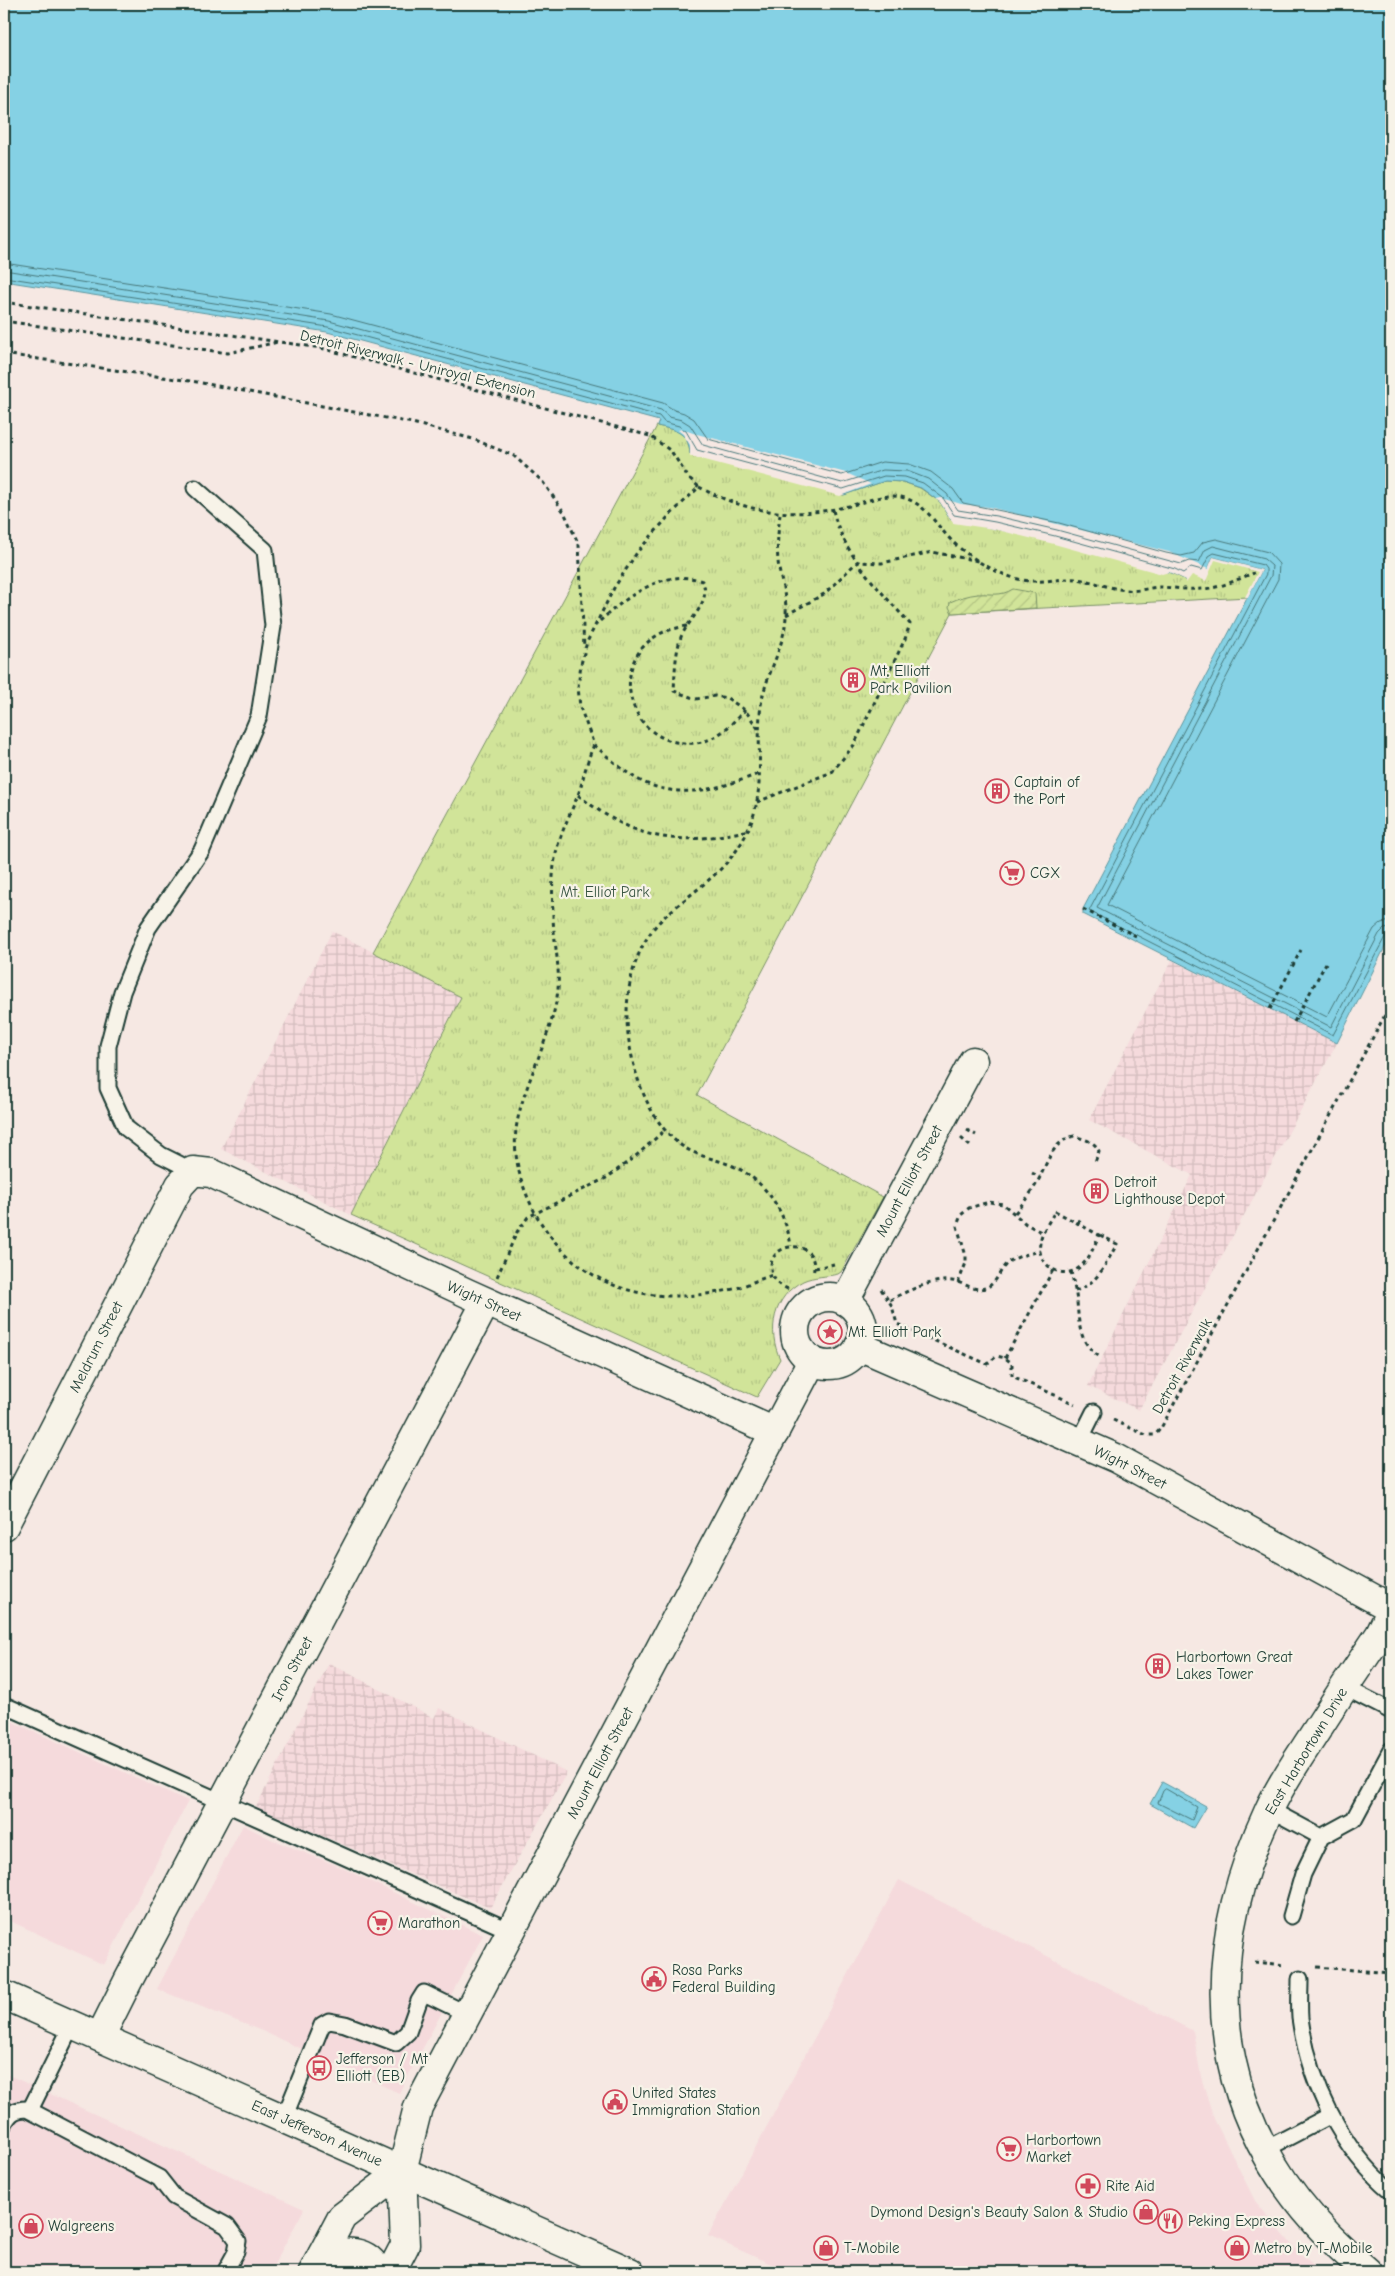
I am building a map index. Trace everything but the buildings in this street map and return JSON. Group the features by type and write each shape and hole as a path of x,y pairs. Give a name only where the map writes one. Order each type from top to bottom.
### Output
{"street":[{"name":"Mount Elliott Street","path":"845,1301 973,1061"},
{"name":"Wight Street","path":"193,1171 212,1173 491,1291 775,1432"},
{"name":"Meldrum Street","path":"4,1526 180,1185 193,1171"},
{"name":"Iron Street","path":"100,2037 221,1802 491,1291"},
{"path":"825,1297 845,1301 853,1308 862,1326 860,1346 848,1360 839,1364 830,1365 812,1361 804,1354 795,1335 795,1324 799,1314 805,1306 825,1297"},
{"name":"Wight Street","path":"860,1346 1116,1458 1391,1609"},
{"name":"Mount Elliott Street","path":"391,2272 405,2245 402,2171 418,2107 812,1361"},
{"name":"East Harbortown Drive","path":"1368,2272 1337,2247 1310,2218 1284,2183 1264,2150 1238,2090 1230,2052 1225,2014 1225,1960 1244,1873 1269,1809 1284,1781 1380,1634 1391,1609"},
{"name":"East Jefferson Avenue","path":"4,1995 402,2171 612,2269"},
{"path":"317,2264 342,2217 402,2171"},
{"path":"317,2264 343,2251 361,2253 375,2265 378,2272"}],"lane":[{"path":"193,1171 161,1155 126,1128 108,1088 108,1046 122,992 148,928 202,850 259,716 273,626 265,550 195,488"},
{"path":"1079,1442 1094,1412"},
{"path":"1344,1687 1391,1711"},
{"path":"4,1705 511,1931"},
{"path":"1291,1916 1303,1874 1321,1837 1354,1819 1391,1750"},
{"path":"1269,1809 1321,1837"},
{"path":"1300,1979 1300,2017 1310,2060 1331,2114 1367,2166 1391,2191"},
{"path":"284,2118 322,2025 329,2021 345,2024 396,2043 408,2032 418,2001 424,1993 467,2014"},
{"path":"30,2110 72,2025"},
{"path":"4,2124 8,2116 17,2109 30,2110 158,2178 174,2197 227,2226 238,2241 236,2252 224,2272"},
{"path":"1264,2150 1331,2114"}],"path":[{"name":"Detroit Riverwalk - Uniroyal Extension","path":"4,302 321,348 650,436 671,451 688,477 699,487"},
{"path":"4,321 228,353 281,342"},
{"path":"4,354 197,382 412,423 473,439 514,456 542,481 564,512 579,545 584,652"},
{"path":"761,773 702,792 682,792 660,788 641,781 594,745 580,706 578,687 586,642 599,622 614,588 638,551 668,517 699,487 732,502 780,514 800,514 833,510 886,496 898,496 914,501 924,507 952,542 980,562"},
{"path":"757,802 832,772 854,745 905,639 910,624 857,562 837,527 833,510"},
{"path":"780,514 777,550 786,615 762,698 760,730 761,773 757,802 748,830 731,858 718,873 660,921 648,937 633,970 629,988 628,1026 630,1050 636,1078 665,1130 678,1143 695,1154 732,1166 749,1175 764,1188 775,1201 782,1216 789,1232 791,1246"},
{"path":"786,615 824,594 857,562 882,563 932,552 980,562 1022,580 1074,579 1094,581 1127,590 1143,591 1159,587 1210,588 1254,573"},
{"path":"599,622 624,599 661,582 677,579 696,579 702,581 705,586 700,609 688,625 678,649 674,691 696,699 715,696 726,698 745,710 760,730"},
{"path":"688,625 657,635 637,656 629,681 633,706 639,718 648,729 662,738 677,743 694,744 708,741 721,733 745,710"},
{"path":"594,745 587,759 578,795 557,846 553,878 553,913 558,990 517,1124 516,1158 527,1196 549,1236 566,1255 587,1273 609,1284 633,1290 680,1296 707,1294 732,1289 773,1275"},
{"path":"578,795 600,813 621,825 663,838 689,840 716,837 748,830"},
{"path":"1083,910 1136,936"},
{"path":"1270,1009 1301,950"},
{"path":"1294,1022 1326,963"},
{"name":"Detroit Riverwalk","path":"1005,1358 1012,1364 1012,1376 1146,1435 1155,1435 1161,1428 1391,1004"},
{"path":"967,1129 976,1135"},
{"path":"491,1291 523,1223 528,1217 608,1177 665,1130"},
{"path":"1014,1213 1040,1177 1049,1155 1062,1141 1070,1137 1082,1139 1097,1146 1098,1156 1095,1162"},
{"path":"1032,1173 1040,1177"},
{"path":"958,1283 966,1263 965,1250 957,1226 961,1215 969,1208 989,1202 1003,1204 1026,1224 1044,1233"},
{"path":"1075,1290 1088,1285 1098,1276 1117,1244 1099,1234 1055,1211 1039,1244 1042,1259 1053,1270 1071,1272 1082,1266 1099,1234"},
{"path":"1078,1223 1081,1218"},
{"path":"788,1289 782,1287 773,1275 771,1268 774,1258 783,1248 791,1246 801,1248 812,1256 815,1268 814,1275"},
{"path":"890,1300 909,1291 934,1283 950,1281 975,1289 987,1288 1011,1260 1040,1251"},
{"path":"878,1286 890,1300 897,1324 986,1364 997,1356 1005,1358 1053,1270"},
{"path":"1071,1272 1075,1290 1078,1328 1087,1345 1100,1357"}],"shaded area":[{"path":"332,931 461,997 351,1215 221,1149"},
{"path":"1172,960 1337,1043 1139,1410 1088,1386 1192,1175 1089,1120"},
{"path":"329,1663 434,1718 439,1708 567,1772 490,1908 256,1807"},
{"path":"4,1718 188,1801 104,1965 4,1918"},
{"path":"243,1825 273,1840 338,1866 483,1935 399,2093 262,2031 157,1989"},
{"name":"Harbortown Market","path":"899,1880 1193,2031 1201,2077 1214,2119 1255,2201 1298,2252 1322,2272 789,2272 708,2236"},
{"path":"4,2073 304,2209 270,2272 4,2272"}],"green space":[{"name":"Mt. Elliot Park","path":"657,426 675,431 684,436 689,446 690,454 843,495 885,481 903,482 920,488 940,502 951,520 994,527 1169,572 1186,580 1191,571 1205,579 1213,557 1262,570 1248,597 952,613 697,1095 883,1197 841,1272 803,1281 785,1296 779,1305 775,1315 774,1337 780,1359 757,1397 351,1215 461,997 373,952"},
{"path":"1013,589 1035,593 1036,608 952,613 949,607 950,602 964,597 978,594 1000,594"}],"water":[{"path":"4,4 1391,4 1391,935 1337,1043 1083,914 1083,909 1262,570 1213,557 1204,579 1191,572 1186,580 1174,574 1054,541 951,520 940,502 921,488 903,482 885,481 844,495 690,454 684,437 680,433 657,426 659,421 327,332 4,281"},
{"path":"1162,1782 1206,1806 1193,1828 1150,1804"}],"pier":[{"path":"682,429 846,473 871,484 840,496 690,456 690,445 678,430"},
{"path":"941,498 961,504 989,507 1169,552 1208,569 1213,557 1262,570 1248,597 1245,597 1258,572 1215,560 1206,581 1192,575 1186,583 1186,580 1169,572 1162,574 993,529 953,523 940,502 935,499"}],"place":[{"name":"Mt. Elliott Park Pavilion","path":"853,680"},
{"name":"Captain of the Port","path":"997,791"},
{"name":"CGX","path":"1012,873"},
{"name":"Detroit Lighthouse Depot","path":"1096,1191"},
{"name":"Mt. Elliott Park","path":"830,1332"},
{"name":"Harbortown Great Lakes Tower","path":"1158,1666"},
{"name":"Marathon","path":"380,1923"},
{"name":"Rosa Parks Federal Building","path":"654,1979"},
{"name":"Jefferson / Mt Elliott (EB)","path":"319,2068"},
{"name":"United States Immigration Station","path":"615,2102"},
{"name":"Harbortown Market","path":"1009,2149"},
{"name":"Rite Aid","path":"1088,2186"},
{"name":"Dymond Design's Beauty Salon & Studio","path":"1146,2212"},
{"name":"Peking Express","path":"1170,2221"},
{"name":"Walgreens","path":"31,2226"},
{"name":"T-Mobile","path":"826,2248"},
{"name":"Metro by T-Mobile","path":"1237,2248"}]}
